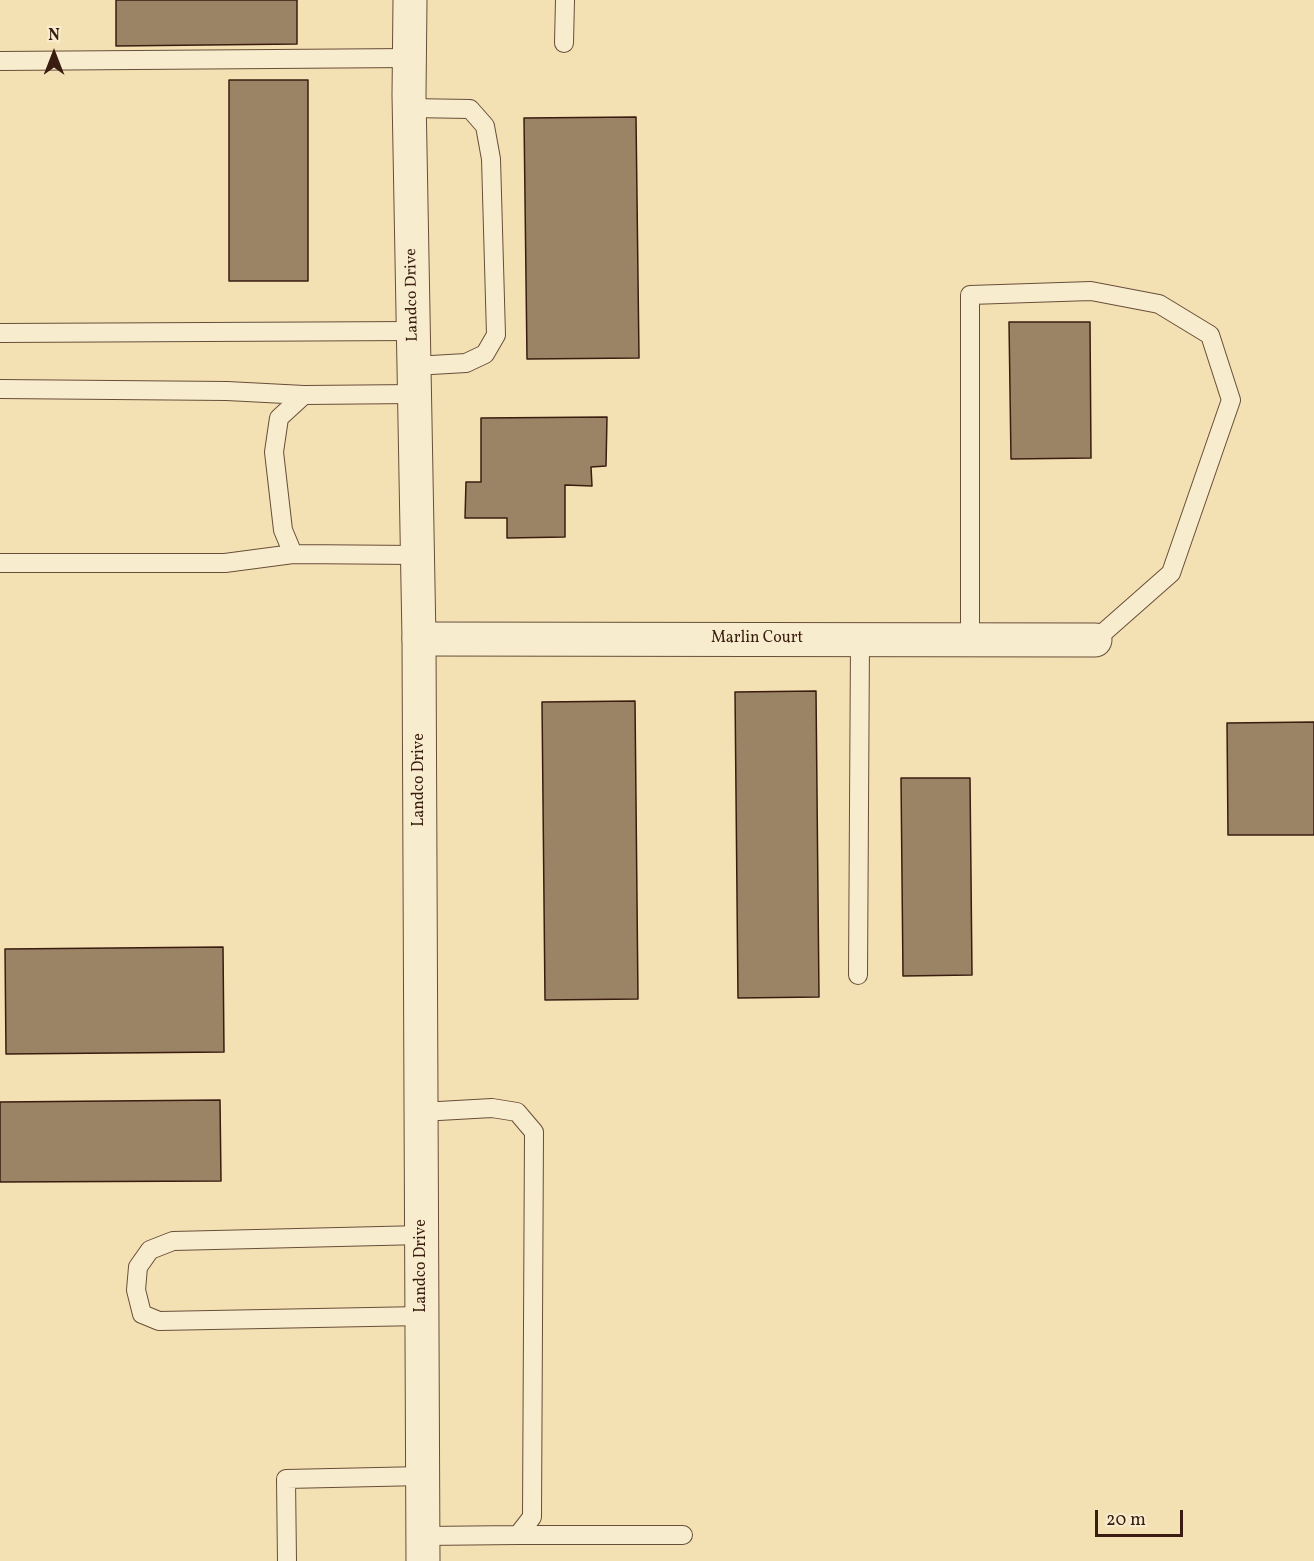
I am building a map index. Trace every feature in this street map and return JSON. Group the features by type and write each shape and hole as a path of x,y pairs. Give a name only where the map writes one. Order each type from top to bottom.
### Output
{"street":[{"name":"Landco Drive","path":"410,0 409,108 419,639 423,1549"},
{"name":"Marlin Court","path":"419,639 1095,640"}],"lane":[{"path":"564,43 565,0"},
{"path":"0,61 409,58"},
{"path":"0,388 227,391 304,395 414,380 466,363 485,354 496,335 491,159 485,126 470,109 409,108"},
{"path":"970,640 970,295 1091,291 1159,304 1210,335 1231,400 1171,573 1095,640"},
{"path":"0,333 413,331"},
{"path":"293,554 283,530 274,452 279,418 304,395"},
{"path":"0,563 225,563 293,554 417,555"},
{"path":"858,975 860,640"},
{"path":"421,1112 492,1108 517,1112 534,1132 533,1507 532,1517 518,1535"},
{"path":"422,1235 173,1240 150,1250 138,1267 136,1290 142,1314 159,1321 422,1316"},
{"path":"287,1561 286,1479 423,1476"},
{"path":"423,1549 518,1535 683,1535"}],"building":[{"path":"116,0 297,0 297,44 116,46"},
{"path":"229,80 308,80 308,281 229,281"},
{"path":"636,117 639,358 527,359 524,118"},
{"path":"1009,322 1090,322 1091,458 1011,459"},
{"path":"607,417 606,466 591,467 592,486 565,485 565,537 507,538 507,518 465,518 466,482 481,482 481,418"},
{"path":"816,691 819,997 738,998 735,692"},
{"path":"635,701 638,999 545,1000 542,702"},
{"path":"1314,722 1314,835 1228,835 1227,723"},
{"path":"901,778 970,778 972,975 903,976"},
{"path":"223,947 224,1052 6,1054 5,949"},
{"path":"220,1100 221,1181 0,1182 0,1102"}]}
